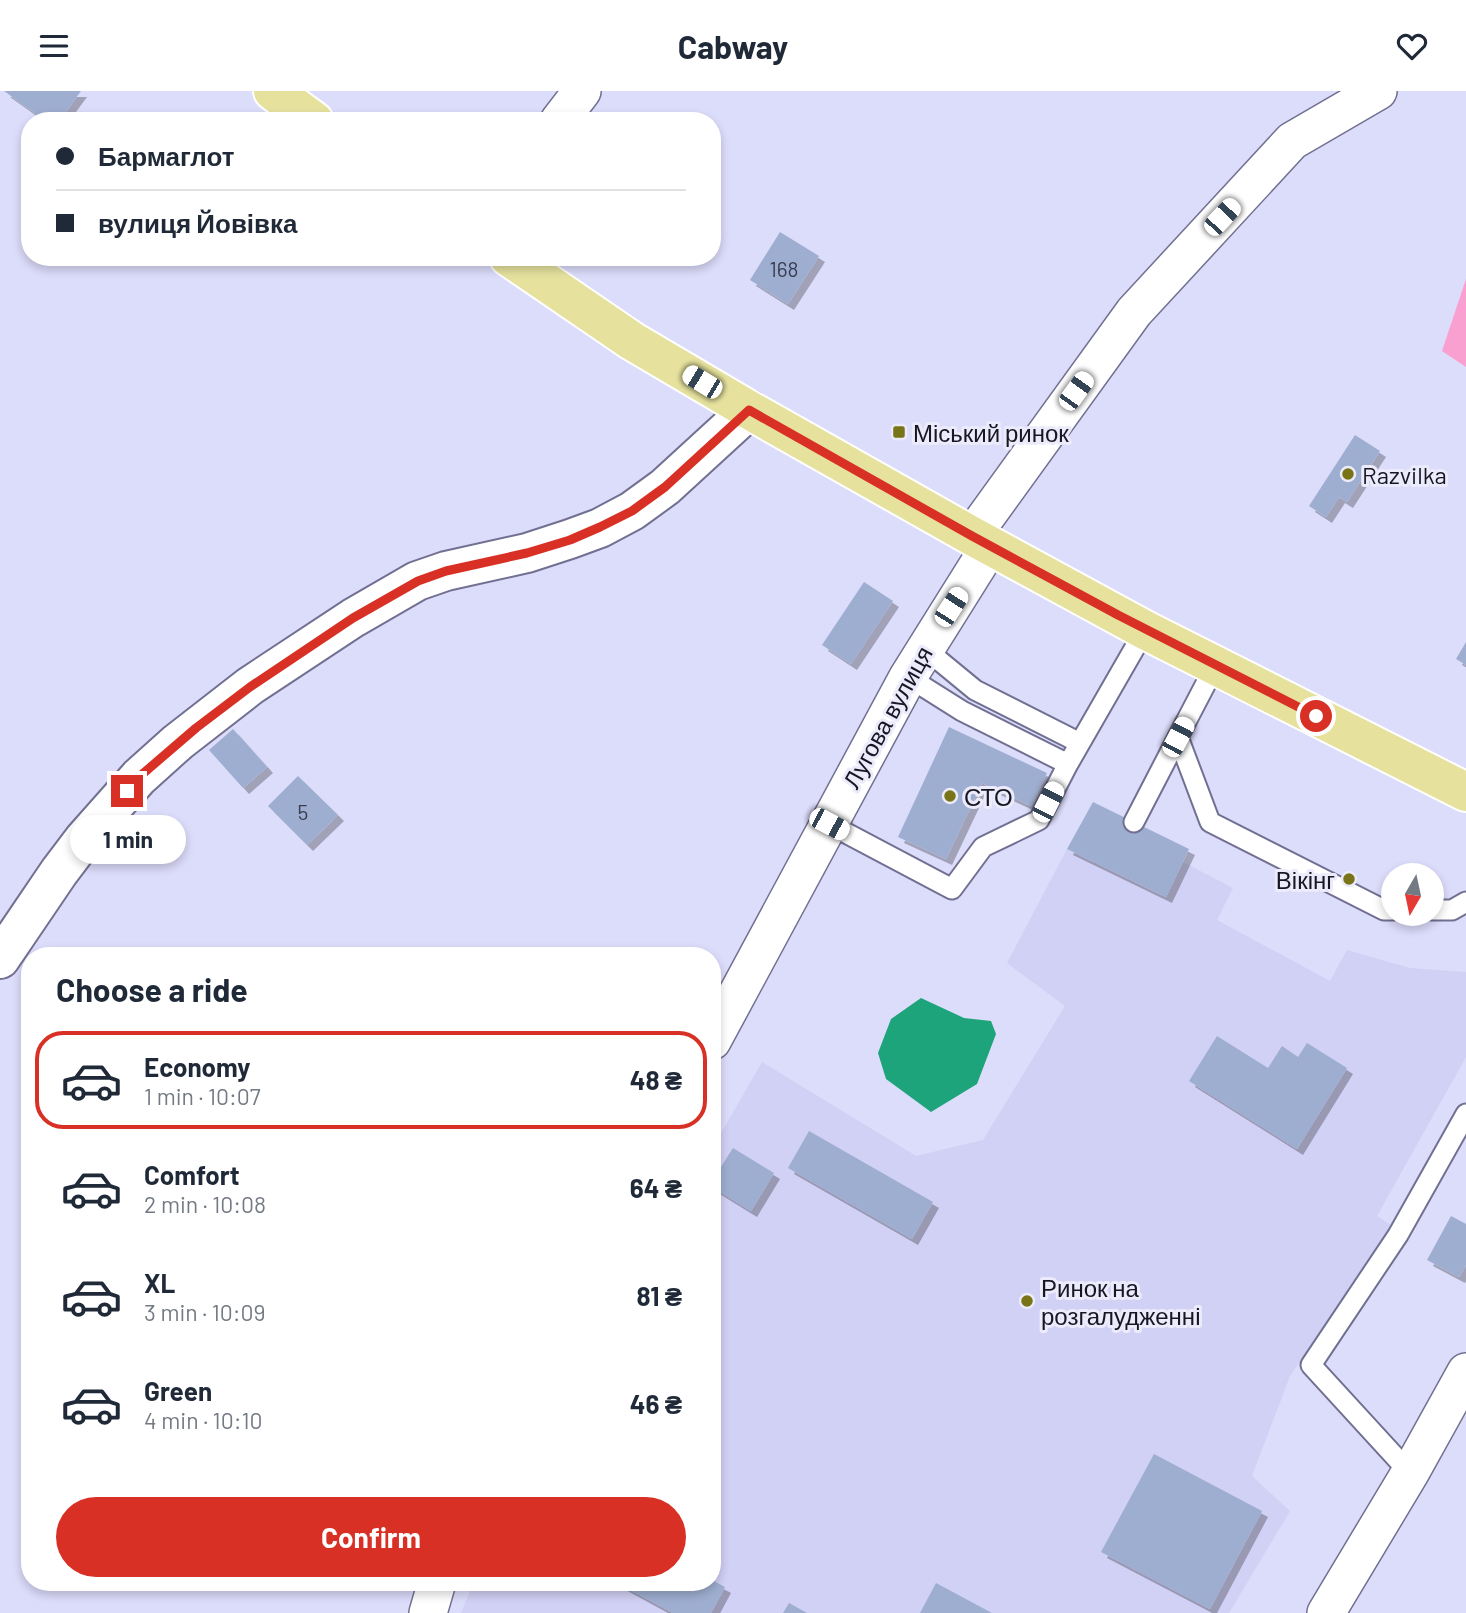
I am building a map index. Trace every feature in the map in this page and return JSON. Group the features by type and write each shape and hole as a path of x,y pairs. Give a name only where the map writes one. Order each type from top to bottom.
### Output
{"highway":[{"path":"273,91 302,112"},
{"path":"522,266 632,341 981,541 1145,630 1466,792"}],"street":[{"path":"566,112 582,91"},
{"name":"Лугова вулиця","path":"721,1024 981,541 1134,312 1292,141 1378,91"},
{"path":"0,959 84,839 139,777 178,742 250,687 353,618 418,581 446,571 527,553 570,540 632,511 665,487 749,410"},
{"path":"1326,1613 1410,1473 1466,1372"},
{"path":"428,1613 434,1591"}],"lane":[{"path":"829,824 952,889 983,847 1039,820 1145,630"},
{"path":"916,663 1080,743"},
{"path":"916,663 962,711 1068,764"},
{"path":"1134,822 1215,666"},
{"path":"1178,737 1210,822 1381,908"},
{"path":"1444,910 1452,910 1466,902"},
{"path":"1410,1473 1311,1365 1398,1235 1466,1114"}],"shaded area":[{"path":"1466,279 1466,367 1442,351"},
{"name":"Ринок на розгалудженні","path":"1067,849 1165,897 1183,862 1233,888 1217,920 1330,981 1347,950 1410,968 1466,972 1466,1057 1377,1216 1392,1226 1290,1376 1252,1476 1290,1511 1229,1613 461,1613 470,1591 721,1591 721,1133 762,1062 916,1156 983,1140 1065,1006 1007,963"},
{"path":"921,998 964,1018 991,1021 996,1034 977,1084 931,1112 886,1079 878,1053 891,1019"}],"building":[{"path":"4,91 81,91 66,112 33,112"},
{"path":"780,232 819,256 788,304 750,280"},
{"name":"Razvilka","path":"1355,435 1380,451 1347,502 1339,497 1326,517 1309,506"},
{"path":"864,582 893,601 851,664 822,645"},
{"path":"1466,642 1466,665 1456,659"},
{"path":"949,727 1047,773 1031,806 982,783 946,859 898,837"},
{"path":"233,729 267,767 243,788 209,750"},
{"path":"298,776 338,815 307,845 268,806"},
{"path":"1093,802 1189,849 1166,897 1067,849"},
{"path":"1217,1036 1268,1068 1282,1046 1298,1057 1307,1043 1347,1068 1297,1149 1189,1081"},
{"path":"809,1131 933,1202 912,1239 788,1168"},
{"path":"733,1148 774,1173 751,1211 721,1193 721,1167"},
{"path":"1451,1216 1466,1224 1466,1265 1459,1277 1427,1260"},
{"path":"1154,1454 1262,1511 1210,1609 1101,1552"},
{"path":"936,1583 992,1613 920,1613"},
{"path":"721,1585 725,1587 711,1613 673,1613 633,1591 721,1591"},
{"path":"789,1603 807,1613 783,1613"}],"place":[{"name":"Міський ринок","path":"899,432"},
{"name":"Razvilka","path":"1348,474"},
{"name":"СТО","path":"950,796"},
{"name":"Вікінг","path":"1349,879"},
{"name":"Ринок на розгалудженні","path":"1027,1301"}],"route":[{"path":"127,791 139,777 196,728 250,687 353,618 418,581 446,571 527,553 570,540 632,511 665,487 749,410 1118,615 1316,716"}]}
